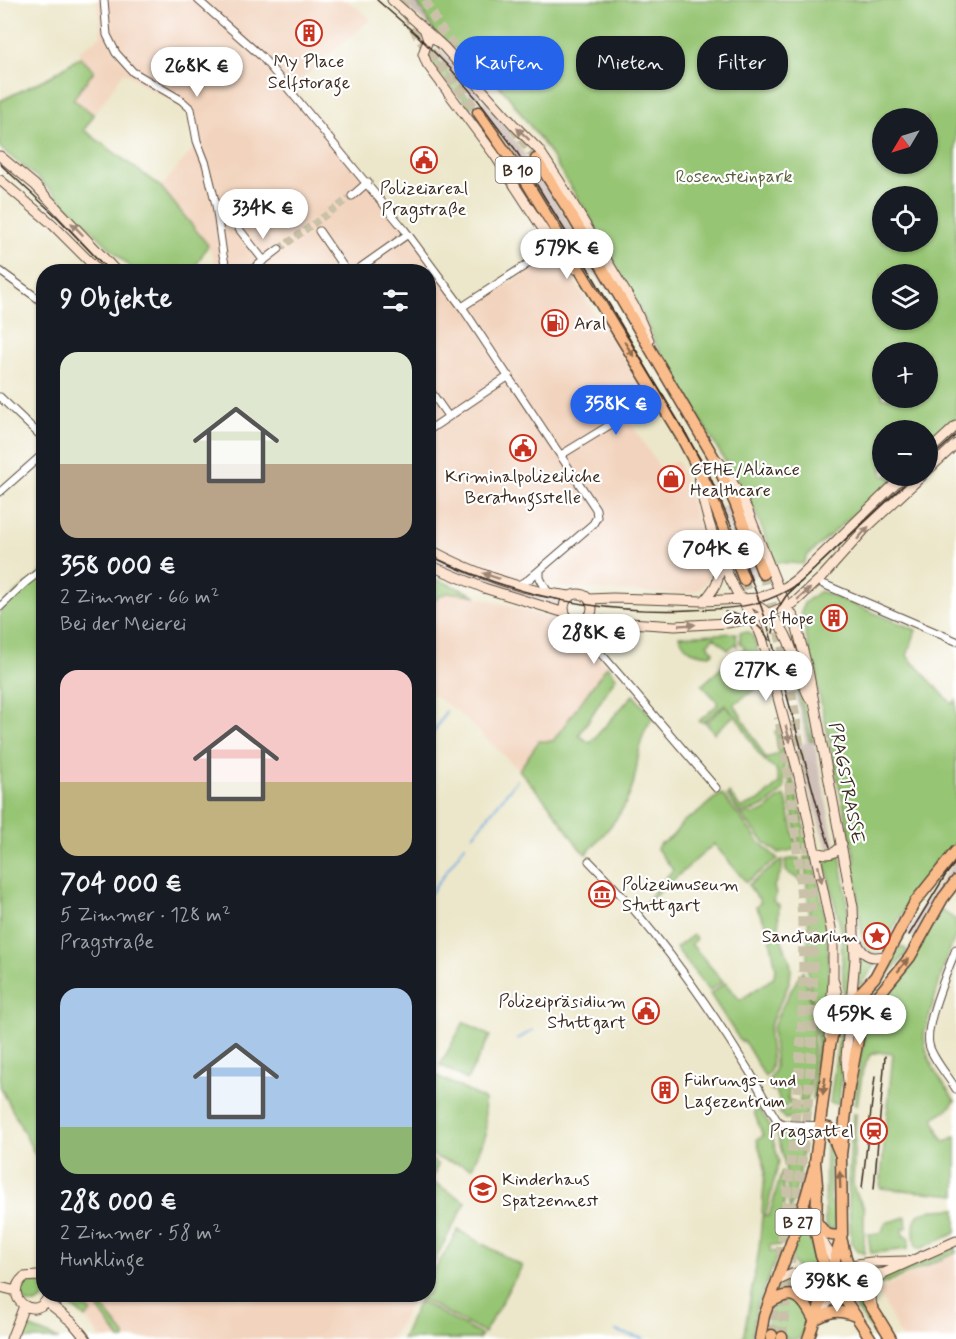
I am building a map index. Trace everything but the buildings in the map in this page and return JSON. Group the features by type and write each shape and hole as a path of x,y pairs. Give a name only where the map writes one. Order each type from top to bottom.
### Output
{"main road":[{"name":"PRAGSTRASSE","path":"392,0 420,24 475,80 547,161 634,306 669,383 713,456 724,467 742,498 801,639 854,907 856,939 851,1002"},
{"path":"420,24 428,37 423,54 427,64 494,154 555,246 590,286"},
{"name":"B 10","path":"478,112 527,183 696,464 717,509 744,580"},
{"path":"0,156 35,185 109,264"},
{"name":"B 10","path":"536,159 571,214 669,383"},
{"path":"0,180 51,223 92,264"},
{"path":"938,443 956,427"},
{"path":"938,461 956,444"},
{"name":"B 10","path":"713,456 735,503 763,574"},
{"path":"696,464 719,550 740,599 759,630 791,744 831,928 833,980 828,1032 830,1046"},
{"path":"436,552 462,565 518,585 570,596 580,594 589,599 704,602 759,598 792,583 893,486"},
{"path":"570,596 564,605 565,613 568,618 580,621 675,626 753,619 801,598 865,529 911,486"},
{"path":"704,602 717,586 720,577 719,550"},
{"path":"436,568 484,588 565,613"},
{"path":"759,630 779,590"},
{"path":"580,621 591,610 589,599"},
{"path":"740,599 767,613 780,624 815,709"},
{"path":"815,852 828,855 834,853 842,844"},
{"name":"B 27","path":"760,1339 768,1304 798,1224 815,1162 834,1027 846,1014 851,1002 875,977 915,902 956,851"},
{"name":"B 27","path":"842,1234 841,1155 858,1032 866,1011 902,967 943,898 956,881"},
{"path":"897,936 908,946 915,946"},
{"path":"856,939 860,949 868,957 888,955"},
{"path":"833,980 846,1014 846,1058 849,1087"},
{"path":"846,1014 859,1016 866,1011"},
{"path":"820,1125 829,1128 841,1155"},
{"path":"815,1162 817,1185 815,1219 821,1256 837,1268 856,1277 888,1338"},
{"path":"808,1339 844,1250 842,1234 830,1236 826,1234 815,1219"},
{"path":"814,1320 838,1289 856,1277 884,1273 956,1241"},
{"path":"777,1281 786,1276 837,1268 914,1260"},
{"path":"837,1268 838,1289 871,1339"},
{"path":"872,1306 873,1285 884,1273"},
{"path":"36,1276 24,1277 18,1283 17,1297 24,1306 39,1307 44,1302"},
{"path":"0,1287 16,1291"},
{"path":"768,1304 781,1296 793,1295 807,1305 814,1320"},
{"path":"52,1302 86,1339"},
{"path":"11,1339 24,1306"},
{"path":"814,1320 837,1310 856,1316"}],"street":[{"path":"104,0 107,35 116,53 133,72 181,100 191,109 197,141 206,164 216,205 226,264"},
{"path":"198,0 262,57 368,182 430,264"},
{"path":"352,196 368,182"},
{"path":"245,217 240,221 240,229 264,261"},
{"path":"319,231 342,264"},
{"path":"365,264 408,234"},
{"path":"462,307 555,246"},
{"path":"260,264 279,249"},
{"path":"0,271 36,297"},
{"path":"436,272 462,307 596,509 597,517 593,524 540,570 518,585"},
{"path":"436,425 508,376"},
{"path":"561,455 657,396"},
{"path":"0,397 36,431"},
{"path":"436,399 448,417"},
{"path":"0,492 36,460"},
{"path":"540,570 540,578 547,591"},
{"path":"0,608 36,574"},
{"path":"819,580 823,584 956,641"},
{"path":"580,621 579,631 716,788"},
{"path":"589,861 617,888 643,919 695,988 759,1086 776,1119 782,1123 820,1125"},
{"path":"956,949 945,976 929,1031 929,1046 956,1089"}],"shaded area":[{"path":"97,0 346,0 371,19 292,87 377,188 433,264 216,264 208,245 161,187 196,145 189,116 179,104 153,91 124,72 94,115 73,99 94,71 80,57 79,51 101,36"},
{"path":"409,0 415,0 421,7 434,31 405,5"},
{"path":"434,49 437,51 440,49 454,64 454,77 431,52"},
{"path":"466,90 478,90 483,96 473,98"},
{"path":"486,100 530,159 618,304 560,228 515,156 476,102"},
{"path":"550,257 569,273 648,396 624,412 660,468 678,461 706,547 710,574 707,582 699,589 675,594 568,588 523,579 479,564 436,544 436,268 465,307 475,305"},
{"path":"730,504 758,575 748,579 720,507"},
{"path":"436,555 564,598 560,608 512,594 436,566"},
{"path":"436,579 482,598 557,619 587,644 607,666 552,741 539,741 519,770 457,711 436,697"},
{"path":"789,666 810,741 814,741 836,844 828,848 796,745 798,745 794,728 797,727 801,744 806,743 786,667"},
{"path":"956,859 956,873 915,938 907,934 919,912"},
{"path":"956,1254 956,1339 902,1339 879,1292 880,1289"},
{"path":"66,1302 412,1302 391,1339 102,1339 86,1319"}],"green space":[{"name":"Rosensteinpark","path":"415,0 956,0 956,420 938,437 938,420 872,420 872,486 885,486 807,556 803,564 775,562 756,513 654,341 639,306 594,230 594,224 545,146 503,90 564,90 564,36 454,36 454,47 430,25"},
{"path":"429,49 454,80 454,90 463,90 475,104 469,109 459,93 456,93 426,57"},
{"path":"80,57 94,71 73,99 94,115 84,130 161,187 208,245 197,264 127,264 39,179 0,148 0,101 51,76"},
{"path":"36,577 36,1156 0,1086 0,610 7,601"},
{"path":"439,580 477,596 446,593 436,599 436,581"},
{"path":"820,591 916,630 907,656 952,704 956,700 956,842 915,892 880,951 874,954 864,948 855,858 801,612 804,603"},
{"path":"740,632 749,632 753,636 767,681 734,704 766,759 779,753 775,731 779,730 784,755 784,789 764,806 739,812 727,795 729,793 741,808 759,801 779,783 776,769 763,759 735,715 714,733 706,723 725,706 733,714 725,704 704,722 699,721 717,705 717,701 702,685 726,664 733,675 730,678 734,683 749,673 737,655 745,648 740,643"},
{"path":"736,633 737,646 735,644 728,650 714,637 707,644 714,652 710,655 691,651 679,636"},
{"path":"607,666 616,677 579,735 590,743 633,695 653,718 643,735 630,794 611,826 586,854 519,770 539,741 553,741"},
{"path":"794,671 814,741 810,741 791,672"},
{"path":"788,760 809,848 801,850 791,804"},
{"path":"722,794 759,842 778,859 746,882 714,844 645,905 657,887 673,870 657,849 659,844 670,838 684,821"},
{"path":"784,796 797,849 778,853 764,842 740,814 762,812"},
{"path":"840,855 848,909 850,943 848,998 844,1001 841,929 824,858"},
{"path":"804,857 812,857 825,919 828,959 826,1020 815,1100 812,1098 817,1040 807,964 809,907"},
{"path":"799,858 802,882 786,871 785,860"},
{"path":"782,860 782,870 774,886 776,895 773,901 779,905 779,930 791,968 788,985 773,1017 769,1033 772,1062 769,1073 765,1077 744,1041 741,1042 710,994 725,983 740,1000 773,978 776,969 768,927 756,907 761,902 748,885"},
{"path":"941,910 956,920 956,934 924,1034 930,1061 955,1101 948,1109 933,1118 945,1142 956,1136 956,1195 880,1188 893,1054 878,1052 870,1055 863,1069 857,1105 854,1104 865,1025 875,1008 903,975"},
{"path":"693,935 696,939 691,944 723,981 709,991 676,948"},
{"path":"900,946 907,952 865,1004 855,1010 855,1006 880,980"},
{"path":"859,958 869,962 878,962 858,987"},
{"path":"803,971 813,1019 810,1086 807,1102 800,1102 801,1089 789,1087 788,1100 795,1102 783,1107 775,1091 772,1091 767,1082 772,1076 775,1063 773,1029"},
{"path":"464,1022 490,1036 467,1080 440,1065"},
{"path":"844,1022 839,1104 830,1103 839,1036"},
{"path":"436,1075 484,1099 486,1134 472,1168 436,1157"},
{"path":"807,1106 807,1115 785,1119 779,1113 795,1107"},
{"path":"759,1109 768,1122 779,1161 766,1214 762,1214 765,1168 757,1140 763,1136 754,1112"},
{"path":"853,1114 856,1114 853,1184 855,1193 864,1207 864,1254 856,1249 851,1241 848,1182"},
{"path":"775,1126 804,1132 800,1172 790,1213 785,1164"},
{"path":"826,1133 830,1141 830,1198 839,1222 835,1217 834,1231 826,1227 825,1223"},
{"path":"782,1171 784,1208 782,1236 780,1246 770,1245 770,1251 779,1252 756,1309 751,1339 743,1339 759,1250 762,1216 769,1216"},
{"path":"436,1184 466,1202 436,1258"},
{"path":"809,1203 809,1235 816,1266 798,1270 789,1260"},
{"path":"956,1209 956,1233 920,1249 916,1247 914,1224 916,1217 927,1211"},
{"path":"906,1217 907,1228 902,1228 903,1236 909,1237 908,1249 871,1253 868,1234 882,1232 885,1223"},
{"path":"458,1230 522,1266 484,1333 426,1302 436,1302 436,1268"},
{"path":"956,1248 956,1253 879,1284 886,1277"},
{"path":"795,1278 795,1281 812,1291 815,1297 812,1306 775,1296 782,1284"},
{"path":"36,1281 36,1302 38,1302 33,1304 25,1300 21,1292 25,1284"},
{"path":"857,1295 882,1335 877,1338 850,1299"},
{"path":"793,1299 807,1314 800,1339 766,1335 769,1314 774,1306"},
{"path":"67,1302 82,1302 91,1313 85,1318"},
{"path":"93,1302 100,1302 125,1335 125,1339 120,1339"},
{"path":"419,1302 481,1335 479,1339 402,1339"},
{"path":"23,1325 59,1339 18,1339"}],"waterway":[{"path":"436,728 446,711"},
{"path":"473,835 517,780"},
{"path":"436,886 465,845"},
{"path":"518,1039 533,1030"},
{"path":"616,1331 644,1339"}],"tunnel":[{"path":"400,0 419,38 478,112"},
{"path":"425,0 440,28 454,47"},
{"path":"513,127 536,159"},
{"path":"279,249 352,196"},
{"path":"763,574 789,677 803,783"},
{"path":"744,580 751,606"},
{"path":"779,717 798,855 803,981 800,1064 779,1271"},
{"path":"794,1226 807,1107 813,1009 807,826"},
{"path":"782,1337 792,1244"},
{"path":"772,1335 776,1293"}],"tram line":[{"path":"377,0 450,68 515,149 709,474 736,537 767,623 830,847"},
{"path":"0,164 58,218 102,264"},
{"path":"938,452 956,435"},
{"path":"773,633 777,610 786,596 902,486"},
{"path":"436,558 492,581 524,591 556,599 622,609 690,610 749,605 776,596 802,581"},
{"path":"725,612 751,621 769,640"},
{"path":"909,935 956,862"},
{"path":"874,1189 885,1056"},
{"path":"862,1188 875,1076"}],"place":[{"name":"My Place Selfstorage","path":"309,33"},
{"name":"Polizeiareal Pragstraße","path":"424,160"},
{"name":"Aral","path":"555,323"},
{"name":"Kriminalpolizeiliche Beratungsstelle","path":"523,448"},
{"name":"GEHE/Aliance Healthcare","path":"671,479"},
{"name":"Gate of Hope","path":"834,618"},
{"name":"Polizeimuseum Stuttgart","path":"602,894"},
{"name":"Sanctuarium","path":"877,936"},
{"name":"Polizeipräsidium Stuttgart","path":"646,1011"},
{"name":"Führungs- und Lagezentrum","path":"665,1090"},
{"name":"Pragsattel","path":"874,1131"},
{"name":"Kinderhaus Spatzennest","path":"483,1189"}]}
